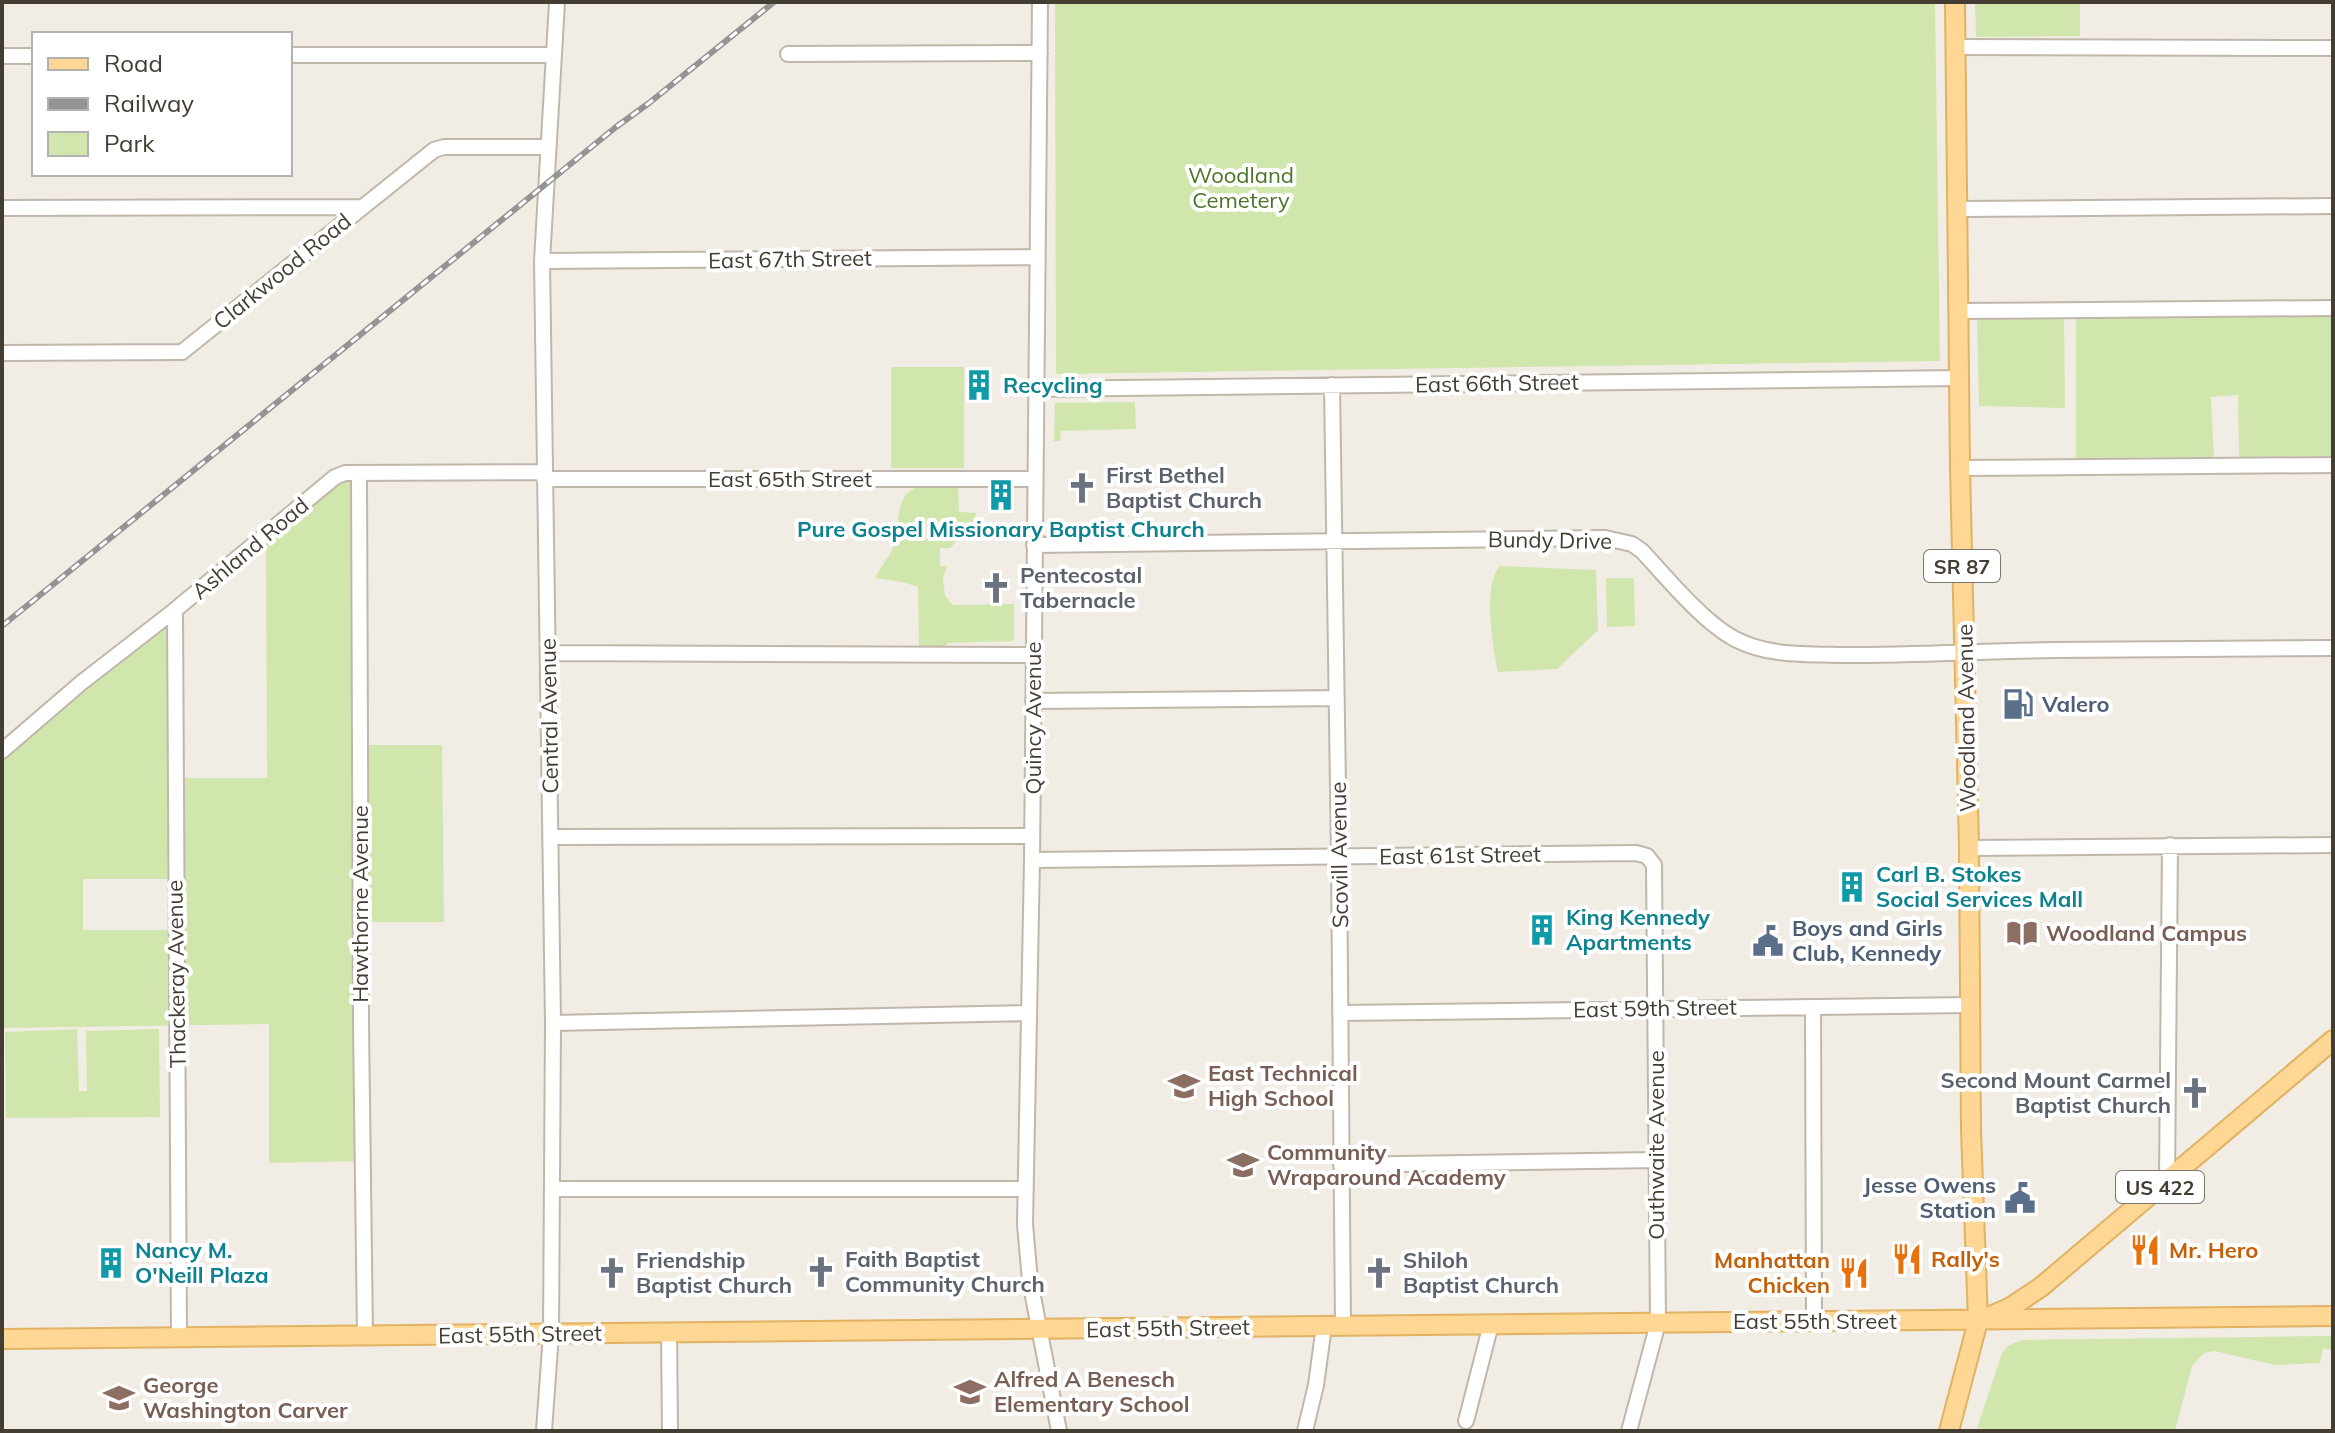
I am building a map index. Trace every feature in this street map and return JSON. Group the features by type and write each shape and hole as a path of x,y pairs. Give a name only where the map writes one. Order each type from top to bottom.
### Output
{"main road":[{"name":"Woodland Avenue","path":"1949,1431 1978,1321 1971,1130 1955,2"},
{"name":"US 422","path":"1978,1321 2011,1307 2041,1287 2333,1040"},
{"name":"East 55th Street","path":"2,1339 2333,1316"}],"street":[{"name":"Central Avenue","path":"544,1431 551,1334 553,1023 542,261 557,2"},
{"name":"Quincy Avenue","path":"1040,2 1026,1252 1059,1431"},
{"path":"1956,47 2333,48"},
{"path":"788,54 1040,53"},
{"path":"292,55 554,55"},
{"path":"2,56 32,56"},
{"name":"Clarkwood Road","path":"2,353 182,352 434,150 444,147 548,147"},
{"path":"1958,209 2333,206"},
{"path":"2,208 362,207"},
{"name":"East 67th Street","path":"542,261 1037,257"},
{"path":"1958,311 2333,308"},
{"name":"East 66th Street","path":"1036,389 1959,378"},
{"name":"Scovill Avenue","path":"1305,1431 1333,1326 1341,1165 1332,385"},
{"path":"1960,468 2333,465"},
{"name":"Ashland Road","path":"2,751 335,477 345,473 544,475"},
{"name":"Hawthorne Avenue","path":"359,473 365,1336"},
{"name":"East 65th Street","path":"544,475 1035,479"},
{"name":"Bundy Drive","path":"1034,545 1605,538 1632,544 1642,551 1717,627 1735,639 1764,650 1790,654 2333,648"},
{"name":"Thackeray Avenue","path":"175,610 179,1338"},
{"path":"549,653 1033,655"},
{"path":"1033,701 1337,698"},
{"path":"550,837 1032,836"},
{"path":"2167,1181 2170,845"},
{"path":"1969,848 2333,845"},
{"name":"East 61st Street","path":"1032,860 1636,853 1647,856"},
{"name":"Outhwaite Avenue","path":"1629,1431 1658,1323 1654,865 1647,856"},
{"name":"East 59th Street","path":"1340,1013 1970,1005"},
{"path":"1813,1007 1814,1321"},
{"path":"553,1023 1029,1013"},
{"path":"1341,1165 1657,1160"},
{"path":"552,1189 1026,1189"},
{"path":"1466,1421 1491,1324"},
{"path":"669,1333 670,1431"}],"green space":[{"name":"Woodland Cemetery","path":"1055,2 1935,2 1940,361 1056,374"},
{"path":"1975,2 2080,2 2080,36 1976,37"},
{"path":"2333,315 2333,456 2239,457 2238,395 2211,397 2214,457 2076,458 2076,317"},
{"path":"2064,317 2065,408 1979,406 1977,318"},
{"path":"891,367 964,367 964,468 891,468"},
{"path":"1135,402 1136,429 1061,431 1060,441 1054,441 1055,403"},
{"path":"359,473 360,745 442,745 444,922 361,922 363,1161 269,1163 269,1024 2,1028 2,751 175,610 175,778 267,778 266,533 335,477","holes":["83,879 175,879 176,930 83,930"]},
{"path":"958,484 959,512 976,513 975,521 950,548 940,548 940,566 947,566 943,578 945,596 953,605 1014,604 1014,641 948,643 944,648 919,646 918,587 875,578 894,545 906,495 919,486"},
{"path":"1500,566 1596,570 1598,630 1557,669 1498,672 1490,602 1491,587"},
{"path":"1606,578 1634,578 1635,626 1607,627"},
{"path":"77,1029 79,1091 87,1091 86,1031 159,1029 160,1117 6,1118 5,1032"},
{"path":"2333,1336 2333,1351 2323,1348 2320,1363 2275,1365 2214,1351 2204,1353 2192,1366 2175,1431 2005,1431 1977,1428 2002,1353 2008,1346 2022,1340"}],"railway":[{"path":"2,626 774,2"}],"place":[{"name":"Recycling","path":"979,385"},
{"name":"First Bethel Baptist Church","path":"1082,488"},
{"name":"Pure Gospel Missionary Baptist Church","path":"1001,495"},
{"name":"Pentecostal Tabernacle","path":"996,588"},
{"name":"Valero","path":"2018,704"},
{"name":"Carl B. Stokes Social Services Mall","path":"1852,887"},
{"name":"King Kennedy Apartments","path":"1542,930"},
{"name":"Woodland Campus","path":"2022,933"},
{"name":"Boys and Girls Club, Kennedy","path":"1768,941"},
{"name":"East Technical High School","path":"1184,1086"},
{"name":"Second Mount Carmel Baptist Church","path":"2195,1093"},
{"name":"Community Wraparound Academy","path":"1243,1165"},
{"name":"Jesse Owens Station","path":"2020,1198"},
{"name":"Mr. Hero","path":"2145,1250"},
{"name":"Rally's","path":"1907,1259"},
{"name":"Nancy M. O'Neill Plaza","path":"111,1263"},
{"name":"Faith Baptist Community Church","path":"821,1272"},
{"name":"Friendship Baptist Church","path":"612,1273"},
{"name":"Shiloh Baptist Church","path":"1379,1273"},
{"name":"Manhattan Chicken","path":"1854,1273"},
{"name":"Alfred A Benesch Elementary School","path":"970,1392"},
{"name":"George Washington Carver","path":"119,1398"}]}
